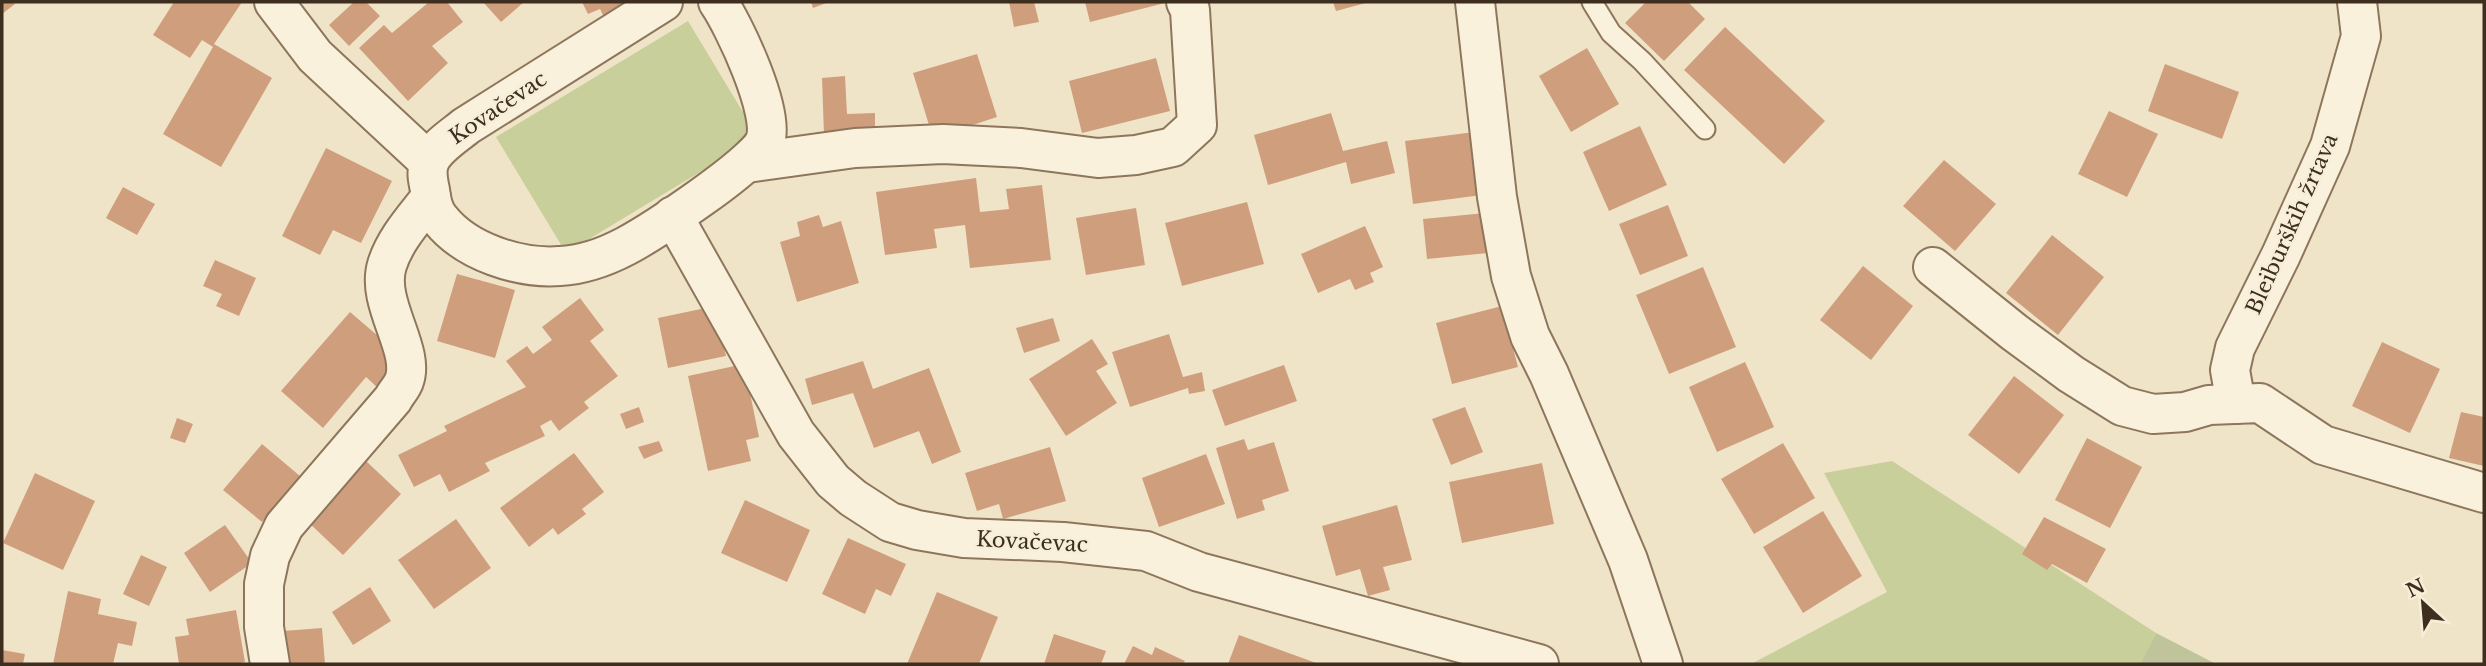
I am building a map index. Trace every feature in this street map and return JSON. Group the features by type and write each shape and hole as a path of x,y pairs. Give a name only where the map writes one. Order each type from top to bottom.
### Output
{"street":[{"path":"274,2 315,57 430,179 438,218 457,236 487,254 524,264 560,266 596,259 626,246 747,163 765,142 766,115 750,66 718,2"},
{"name":"Kovačevac","path":"270,664 264,627 264,584 270,556 284,526 393,399 405,379 406,360 389,308 385,285 386,266 430,179 444,143 466,126 663,2"},
{"path":"747,163 855,148 943,144 1021,148 1098,158 1136,155 1173,147 1196,125 1190,10 1186,2"},
{"path":"1475,2 1497,197 1511,276 1530,336 1549,374 1628,560 1663,664"},
{"name":"Bleiburških žrtava","path":"2236,404 2230,370 2235,348 2330,146 2361,36 2357,2"},
{"name":"Kovačevac","path":"673,216 796,434 833,481 853,498 890,522 917,530 964,538 1063,541 1146,551 1199,572 1539,664"},
{"path":"1933,267 2071,374 2122,406 2153,414 2185,412 2209,405 2260,403 2323,445 2484,494"}],"lane":[{"path":"1592,2 1611,33 1642,61 1706,129"}],"green space":[{"path":"688,21 758,137 566,253 496,137"},
{"path":"1892,461 2156,633 2140,664 1751,664 1887,592 1824,473"},
{"path":"2156,633 2216,664 2140,664"}],"building":[{"path":"2,2 13,2 15,4 2,14"},
{"path":"174,2 242,2 214,44 272,78 221,167 163,134 213,47 202,40 190,58 153,35"},
{"path":"354,2 366,2 380,16 349,46 329,25"},
{"path":"429,2 447,2 463,22 432,46 448,63 408,101 359,48 384,25 392,33"},
{"path":"483,2 524,2 501,22"},
{"path":"582,2 639,2 606,21 600,9 588,14"},
{"path":"811,2 829,2 813,8"},
{"path":"1009,2 1034,2 1039,22 1014,27"},
{"path":"1085,2 1165,2 1165,3 1090,22"},
{"path":"1333,2 1366,2 1366,3 1336,11"},
{"path":"1646,2 1688,2 1705,19 1664,61 1625,23"},
{"path":"1725,27 1825,121 1784,164 1684,70"},
{"path":"1587,48 1619,104 1571,132 1539,76"},
{"path":"977,54 997,117 933,138 913,73"},
{"path":"1156,58 1170,111 1082,133 1069,81"},
{"path":"2165,64 2239,92 2222,139 2148,111"},
{"path":"845,76 847,114 875,113 875,133 824,135 822,78"},
{"path":"2109,111 2158,134 2127,197 2078,174"},
{"path":"1331,113 1343,151 1387,141 1395,173 1351,184 1346,162 1268,185 1254,135"},
{"path":"1640,126 1667,185 1609,211 1583,152"},
{"path":"1474,132 1482,195 1413,204 1405,141"},
{"path":"326,148 392,181 361,243 333,230 320,255 282,236"},
{"path":"1944,160 1996,204 1955,251 1903,206"},
{"path":"976,178 980,212 1009,209 1006,189 1042,185 1051,260 970,268 965,225 934,229 937,248 885,255 876,192"},
{"path":"123,187 155,204 137,235 106,218"},
{"path":"1247,202 1264,264 1182,286 1165,223"},
{"path":"1668,205 1688,256 1640,275 1619,224"},
{"path":"1136,208 1145,265 1086,275 1076,218"},
{"path":"1485,213 1488,253 1427,259 1423,219"},
{"path":"819,215 823,227 841,221 859,283 797,302 780,242 800,236 797,222"},
{"path":"1365,226 1383,267 1370,273 1374,282 1355,290 1350,279 1318,293 1301,254"},
{"path":"2052,235 2104,277 2058,335 2006,293"},
{"path":"215,260 256,278 239,316 216,306 222,294 203,286"},
{"path":"1863,266 1913,306 1871,360 1820,320"},
{"path":"1703,267 1736,347 1669,374 1636,295"},
{"path":"457,274 515,290 495,358 437,341"},
{"path":"580,298 604,330 590,341 618,376 584,402 589,408 559,431 551,420 540,426 545,436 485,463 490,471 449,492 440,474 414,487 398,455 447,431 444,426 526,387 506,361 527,346 533,354 552,340 542,327"},
{"path":"715,306 726,356 668,368 658,318"},
{"path":"1502,306 1518,367 1452,384 1436,323"},
{"path":"350,312 405,359 379,389 366,377 323,428 281,391"},
{"path":"1053,318 1060,341 1024,353 1016,328"},
{"path":"1169,334 1183,377 1202,372 1205,391 1189,394 1188,388 1130,407 1112,352"},
{"path":"1092,339 1108,364 1096,371 1117,403 1066,436 1029,379"},
{"path":"2382,342 2440,369 2410,433 2352,406"},
{"path":"863,361 873,389 929,368 961,452 932,464 919,431 874,448 853,393 812,405 805,379"},
{"path":"1745,362 1774,427 1717,452 1689,387"},
{"path":"744,364 759,437 746,440 751,461 708,471 688,376"},
{"path":"1284,365 1297,401 1225,426 1212,390"},
{"path":"2014,376 2064,415 2019,474 1968,435"},
{"path":"639,407 644,422 626,429 620,414"},
{"path":"1465,407 1483,452 1451,465 1432,419"},
{"path":"2461,412 2484,417 2484,466 2449,458"},
{"path":"177,418 193,424 185,443 170,438"},
{"path":"2087,438 2142,467 2110,528 2055,500"},
{"path":"1244,439 1248,450 1274,442 1289,491 1262,500 1265,510 1237,519 1216,448"},
{"path":"659,441 663,451 644,459 638,447"},
{"path":"1783,443 1815,498 1754,534 1721,479"},
{"path":"262,444 300,476 262,522 223,490"},
{"path":"1050,447 1066,501 1003,519 999,504 977,511 965,473"},
{"path":"574,453 604,492 582,509 586,514 558,535 553,528 529,547 500,508"},
{"path":"1206,454 1225,504 1159,527 1142,478"},
{"path":"366,461 401,494 343,555 308,522"},
{"path":"1542,463 1554,524 1462,543 1449,482"},
{"path":"35,473 95,501 63,570 3,543"},
{"path":"745,500 810,530 787,582 721,553"},
{"path":"1397,505 1412,560 1383,567 1390,590 1368,596 1360,569 1336,576 1322,526"},
{"path":"1823,511 1862,576 1803,613 1763,547"},
{"path":"2044,517 2106,549 2087,583 2052,564 2047,570 2022,554"},
{"path":"456,519 491,568 434,609 398,560"},
{"path":"225,525 252,563 210,592 184,553"},
{"path":"848,538 906,564 891,596 876,589 865,614 822,594"},
{"path":"141,555 167,567 149,606 123,594"},
{"path":"370,587 391,621 353,645 332,612"},
{"path":"68,591 101,599 98,614 137,622 132,646 118,643 113,664 53,664"},
{"path":"937,592 998,617 979,664 907,664"},
{"path":"236,610 245,662 179,664 175,637 189,635 186,619"},
{"path":"322,628 325,664 286,664 283,631"},
{"path":"1054,634 1106,651 1101,664 1044,664"},
{"path":"1239,635 1319,664 1228,664"},
{"path":"1133,646 1152,655 1155,647 1185,661 1183,664 1124,664"},
{"path":"2,650 25,654 23,664 2,664"}]}
